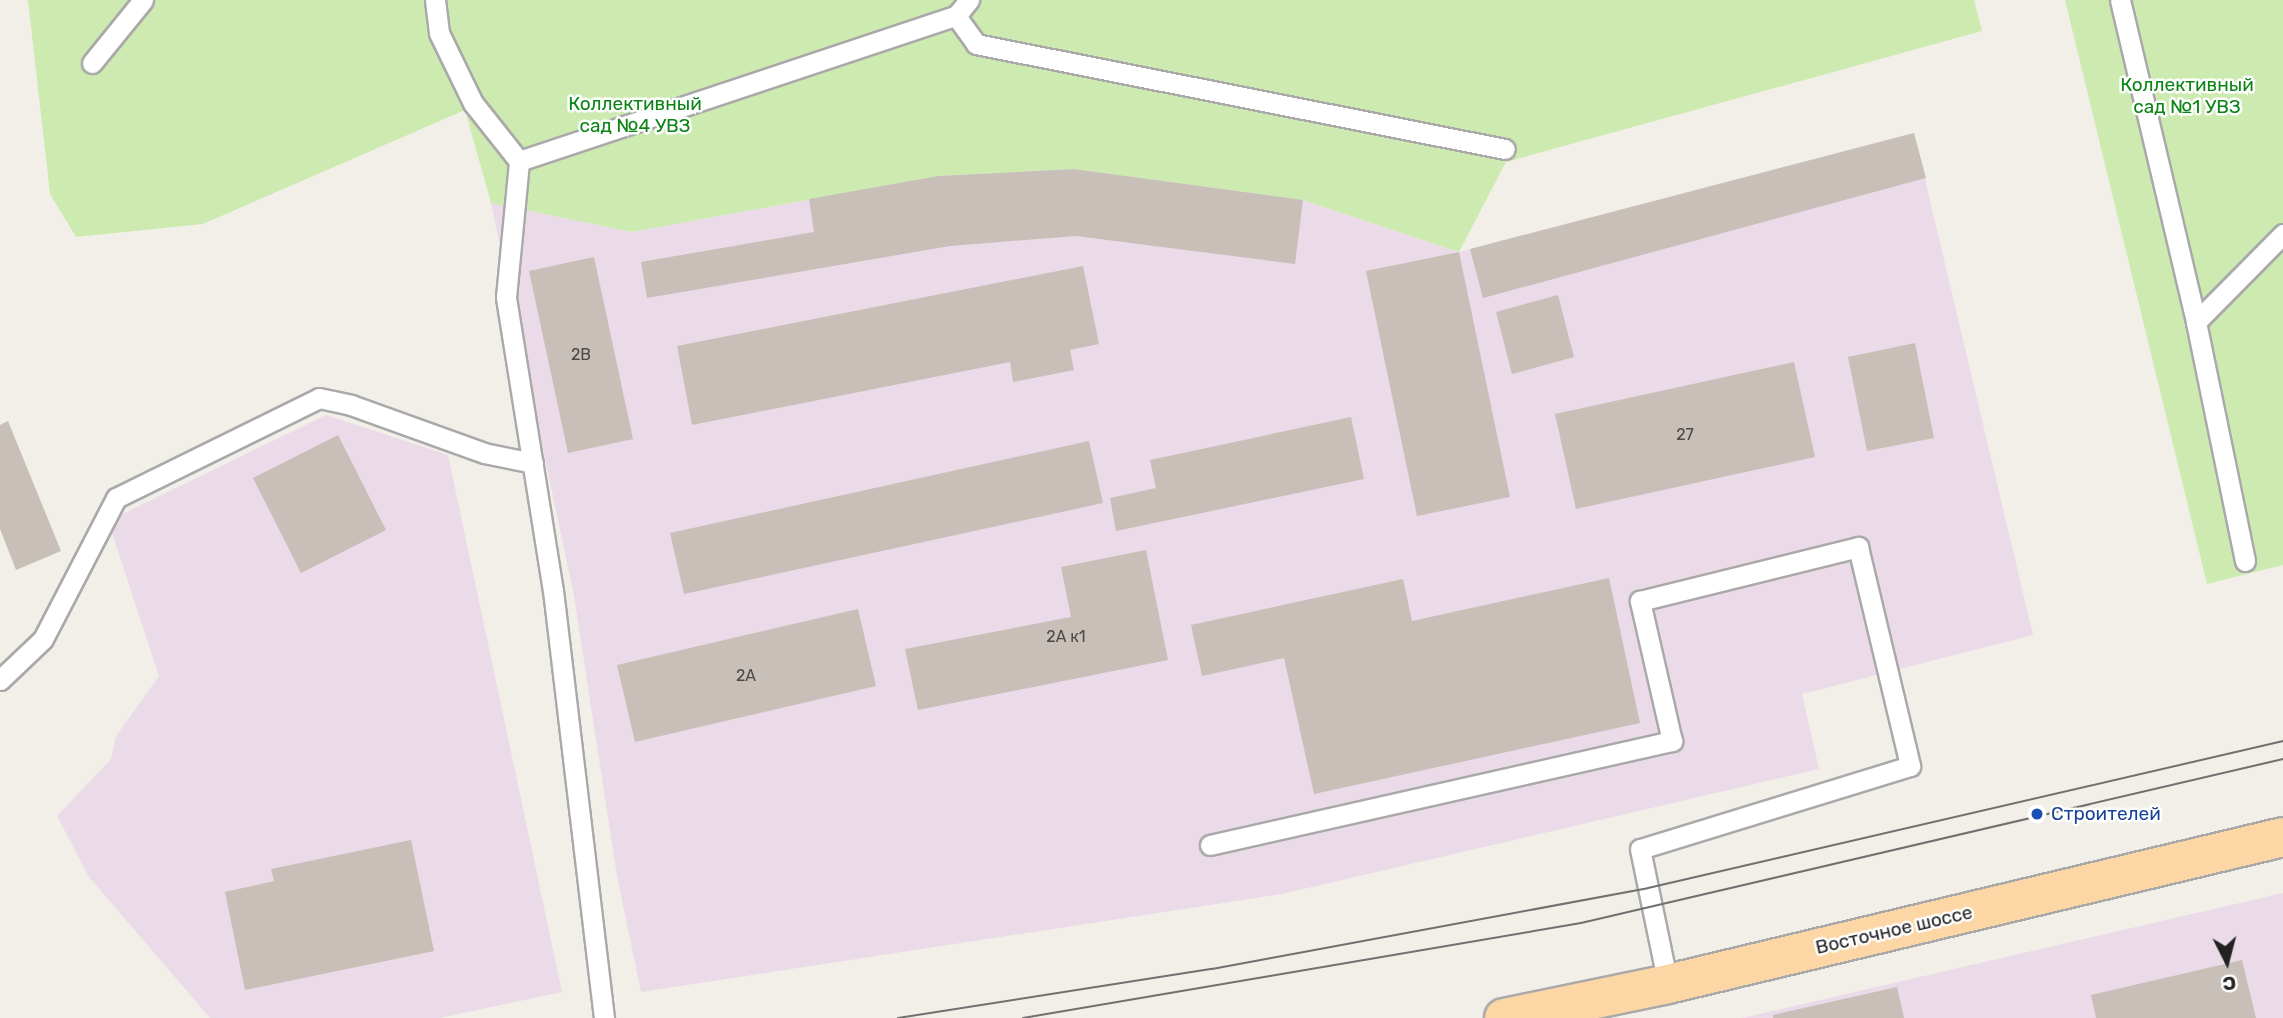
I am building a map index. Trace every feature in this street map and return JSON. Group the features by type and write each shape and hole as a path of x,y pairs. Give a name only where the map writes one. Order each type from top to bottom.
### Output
{"main road":[{"name":"Восточное шоссе","path":"1504,1018 1668,984 2283,836"}],"lane":[{"path":"92,63 143,0"},
{"path":"435,0 439,33 472,103 519,162 506,297 553,591 604,1018"},
{"path":"519,162 956,16 969,0"},
{"path":"2120,0 2196,322 2245,561"},
{"path":"956,16 975,44 1505,149"},
{"path":"2196,322 2283,234"},
{"path":"0,680 43,639 116,498 319,398 351,405 484,453 533,463"},
{"path":"1210,845 1672,741 1640,601 1858,547 1910,766 1640,849 1668,984"}],"shaded area":[{"path":"1914,133 2033,635 1802,694 1819,769 1282,894 641,992 617,876 574,596 491,203 632,232 938,176 1074,169 1303,200 1459,252"},
{"path":"326,415 448,455 562,992 440,1018 210,1018 89,877 57,816 111,759 116,736 159,676 108,521"},
{"path":"2283,893 2283,1018 1742,1018"}],"green space":[{"name":"Коллективный сад №4 УВЗ","path":"28,0 1974,0 1982,31 1506,162 1459,252 1303,200 1074,169 938,176 632,232 491,203 465,110 203,224 76,237 50,194"},
{"name":"Коллективный сад №1 УВЗ","path":"2065,0 2283,0 2283,565 2207,584"}],"building":[{"path":"1914,133 1926,178 1483,298 1470,249"},
{"path":"1074,169 1303,200 1295,264 1076,236 950,246 647,298 641,262 814,232 809,199 938,176"},
{"path":"1459,252 1510,497 1417,516 1366,271"},
{"path":"594,257 633,439 568,453 529,271"},
{"path":"1083,266 1099,344 1070,350 1074,370 1013,382 1010,362 692,425 677,346"},
{"path":"1558,295 1574,357 1512,374 1496,312"},
{"path":"1915,343 1934,438 1867,451 1848,357"},
{"path":"1794,362 1815,457 1576,509 1555,414"},
{"path":"1351,417 1364,479 1116,531 1110,498 1156,488 1150,460"},
{"path":"8,421 61,551 16,570 0,529 0,425"},
{"path":"338,435 386,530 301,573 253,478"},
{"path":"1089,441 1103,503 684,594 670,533"},
{"path":"1146,550 1168,660 918,710 905,649 1071,617 1061,567"},
{"path":"1609,578 1640,723 1314,794 1284,658 1202,676 1191,625 1403,579 1412,621"},
{"path":"858,609 876,686 635,742 617,665"},
{"path":"411,840 434,951 245,990 225,892 274,881 271,869"},
{"path":"2242,960 2256,1018 2096,1018 2091,995"},
{"path":"1897,987 1904,1018 1773,1018 1773,1015"}],"tram line":[{"path":"898,1018 1212,969 1648,888 2283,741"},
{"path":"1023,1018 1581,923 2283,759"}],"place":[{"name":"Строителей","path":"2037,814"}]}
